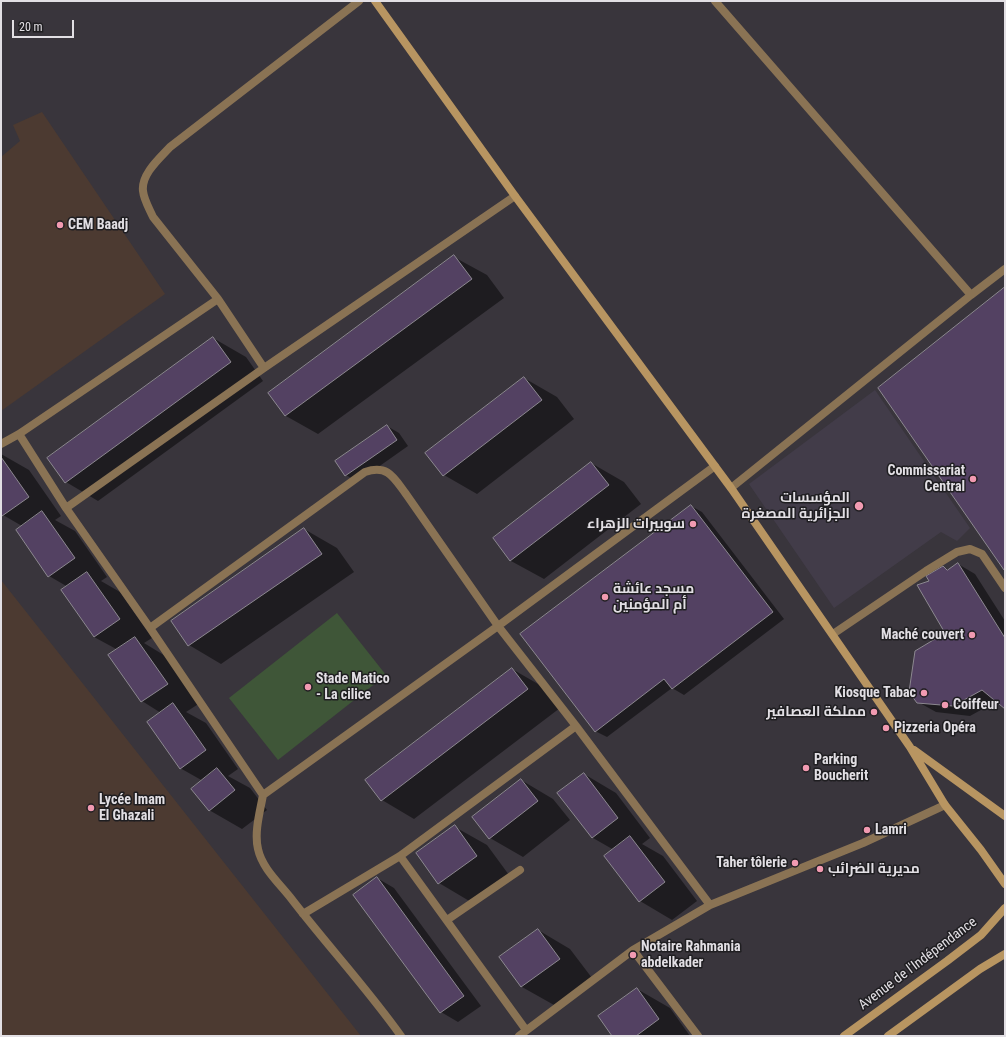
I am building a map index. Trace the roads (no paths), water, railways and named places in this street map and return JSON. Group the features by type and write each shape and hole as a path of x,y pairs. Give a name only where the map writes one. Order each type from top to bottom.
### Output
{"main road":[{"path":"374,1 515,196 731,488 910,747 945,805 981,850 1005,884"},
{"path":"910,747 1005,816"},
{"name":"Avenue de l'Indépendance","path":"844,1036 981,935 1005,908"},
{"path":"888,1036 980,969 1005,954"}],"street":[{"path":"264,368 218,299 153,217 146,203 143,189 146,176 170,147 359,1"},
{"path":"715,1 971,295"},
{"path":"66,508 264,368 515,196"},
{"path":"731,488 1005,269"},
{"path":"1,444 19,434 218,299"},
{"path":"19,434 66,508 150,628 263,795 257,836 258,850 264,864 401,1036"},
{"path":"263,795 498,626 715,466"},
{"path":"150,628 352,481 374,469 384,470 391,474 498,626 576,726 710,905"},
{"path":"833,634 926,571 957,552 970,549 982,554 1005,588"},
{"path":"303,914 400,856 576,726"},
{"path":"519,1036 633,950 710,905 863,843 945,805"},
{"path":"400,856 526,1030"},
{"path":"447,920 520,870"},
{"path":"633,950 698,1036"}],"place":[{"name":"CEM Baadj","path":"60,225"},
{"name":"Commissariat Central","path":"973,479"},
{"name":"المؤسسات الجزائرية المصغرة","path":"859,506"},
{"name":"سوبيرات الزهراء","path":"693,524"},
{"name":"مسجد عائشة أم المؤمنين","path":"605,597"},
{"name":"Maché couvert","path":"972,635"},
{"name":"Stade Matico - La cilice","path":"308,687"},
{"name":"Kiosque Tabac","path":"924,693"},
{"name":"Coiffeur","path":"945,705"},
{"name":"مملكة العصافير","path":"874,712"},
{"name":"Pizzeria Opéra","path":"886,728"},
{"name":"Parking Boucherit","path":"806,768"},
{"name":"Lycée Imam El Ghazali","path":"91,808"},
{"name":"Lamri","path":"867,830"},
{"name":"Taher tôlerie","path":"795,863"},
{"name":"مديرية الضرائب","path":"820,869"},
{"name":"Notaire Rahmania abdelkader","path":"633,955"}]}
